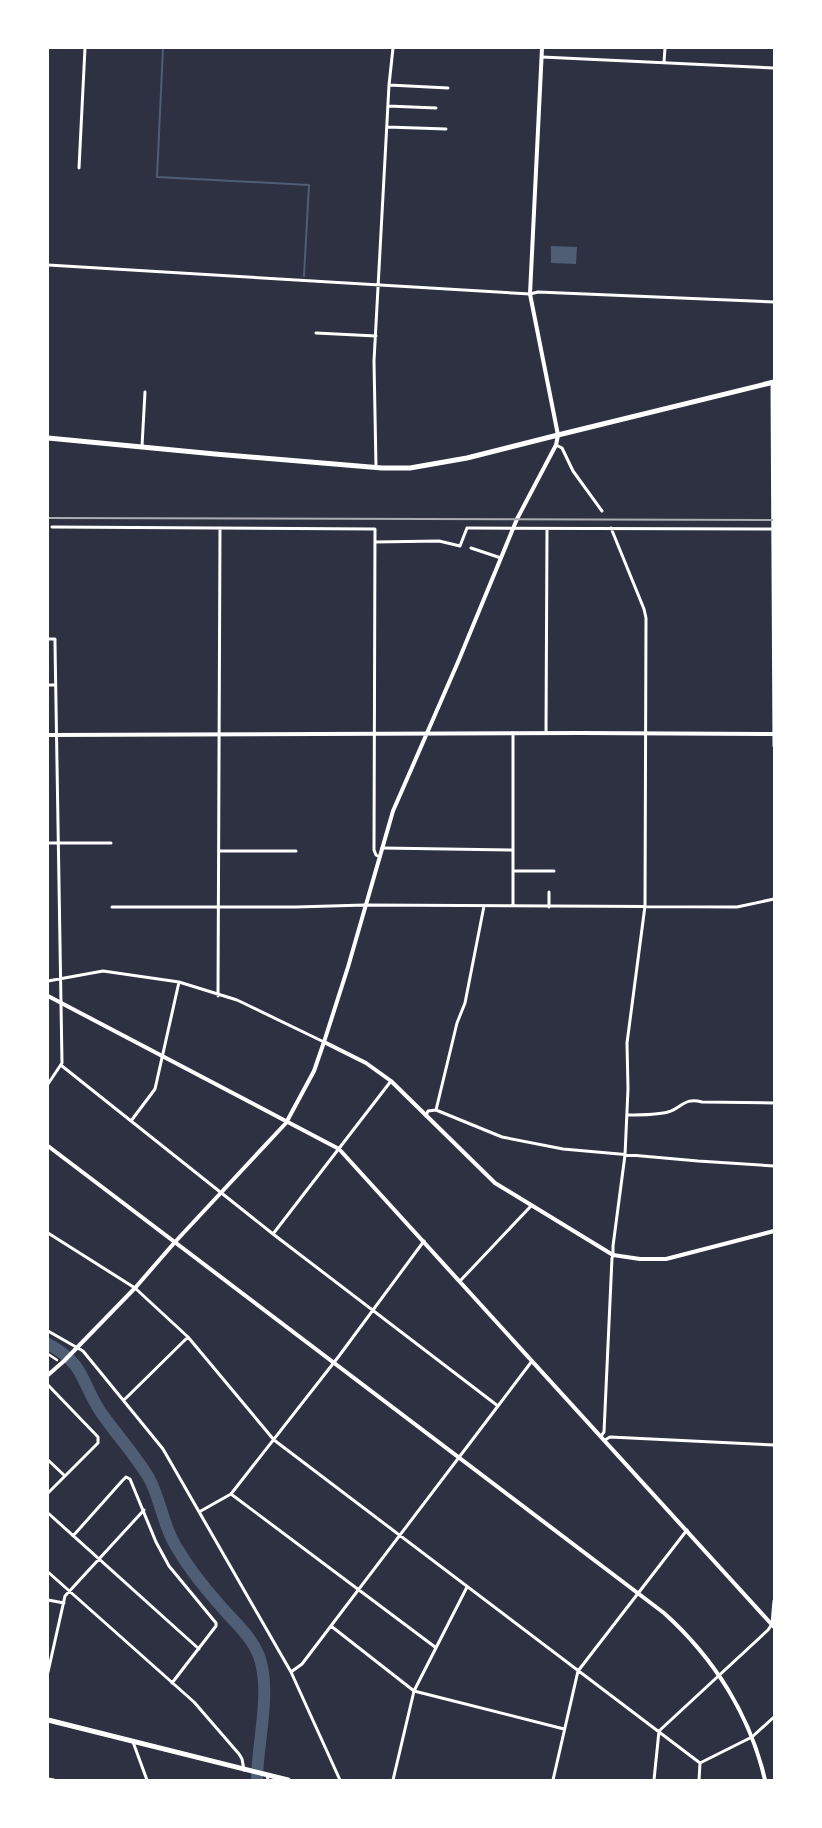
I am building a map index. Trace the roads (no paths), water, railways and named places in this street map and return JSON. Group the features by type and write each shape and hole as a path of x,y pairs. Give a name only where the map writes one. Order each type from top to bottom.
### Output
{"main road":[{"path":"48,438 215,454 410,468 441,464 773,383"},
{"path":"48,1720 267,1777 288,1780"}],"street":[{"path":"79,168 85,48"},
{"path":"376,467 374,385 389,85 393,48"},
{"path":"48,1375 136,1288 175,1242 286,1123 314,1070 324,1042 348,967 393,811 502,559 517,519 556,445 558,435 530,294 542,48"},
{"path":"664,62 665,48"},
{"path":"542,57 774,68"},
{"path":"389,85 448,88"},
{"path":"388,106 436,108"},
{"path":"387,127 446,129"},
{"path":"48,265 530,294 538,292 774,302"},
{"path":"316,333 376,336"},
{"path":"773,383 774,746"},
{"path":"142,446 145,392"},
{"path":"556,445 562,448 573,471 602,510"},
{"path":"52,527 373,528 375,530 374,850 376,855 380,857"},
{"path":"218,996 220,528"},
{"path":"375,542 439,541 460,546 467,528 774,529"},
{"path":"601,1436 604,1432 613,1246 626,1155 627,1042 645,906 645,614 611,528"},
{"path":"546,733 547,529"},
{"path":"471,548 502,559"},
{"path":"48,639 55,638 62,979 62,1066 48,1084"},
{"path":"48,685 55,685"},
{"path":"48,735 374,733 774,734"},
{"path":"513,733 513,906"},
{"path":"48,843 110,843"},
{"path":"382,848 512,850"},
{"path":"219,851 296,851"},
{"path":"512,871 554,871"},
{"path":"549,892 549,906"},
{"path":"112,907 365,905 737,906 774,900"},
{"path":"436,1110 457,1023 466,1003 484,906"},
{"path":"48,980 103,971 178,982 218,996 237,1000 324,1042 366,1063 391,1080 495,1183 613,1255 640,1259 666,1259 774,1231"},
{"path":"131,1121 154,1092 178,982"},
{"path":"48,996 286,1123 339,1149 773,1625"},
{"path":"62,1066 273,1234 498,1406"},
{"path":"273,1234 391,1080"},
{"path":"627,1115 667,1112 685,1102 695,1100 702,1102 774,1103"},
{"path":"426,1116 428,1111 436,1110 514,1140 563,1149 774,1166"},
{"path":"48,1146 460,1458 674,1623 698,1648 734,1699 752,1737 765,1780"},
{"path":"460,1282 531,1206"},
{"path":"48,1233 136,1288 188,1337 274,1440 700,1763"},
{"path":"198,1512 231,1494 424,1242"},
{"path":"48,1331 83,1351 163,1449 291,1672 340,1780"},
{"path":"124,1400 188,1337"},
{"path":"48,1354 57,1360"},
{"path":"291,1672 302,1664 533,1361"},
{"path":"48,1385 99,1440 48,1493"},
{"path":"605,1440 610,1437 774,1446"},
{"path":"48,1460 65,1476"},
{"path":"73,1536 126,1478 132,1481 156,1542 169,1566 216,1623 216,1626 172,1683"},
{"path":"231,1494 435,1647"},
{"path":"48,1672 65,1596 144,1510"},
{"path":"48,1513 199,1649"},
{"path":"553,1780 578,1671 636,1593 687,1530"},
{"path":"48,1572 205,1713 239,1754 245,1770"},
{"path":"393,1780 414,1691 467,1587"},
{"path":"48,1600 64,1603"},
{"path":"654,1780 659,1732 773,1625 774,1602"},
{"path":"331,1626 414,1691 564,1729"},
{"path":"700,1763 752,1737 774,1717"},
{"path":"133,1742 148,1780"},
{"path":"699,1780 700,1763"},
{"path":"48,1779 54,1780"}],"water":[{"path":"551,246 577,247 576,264 551,263"}],"waterway":[{"path":"163,48 157,177 309,185 304,276"},
{"path":"48,1344 70,1359 76,1367 102,1414 149,1478 168,1531 181,1555 201,1583 256,1648 263,1670 264,1685 257,1780"}],"railway":[{"path":"48,518 774,520"}]}
